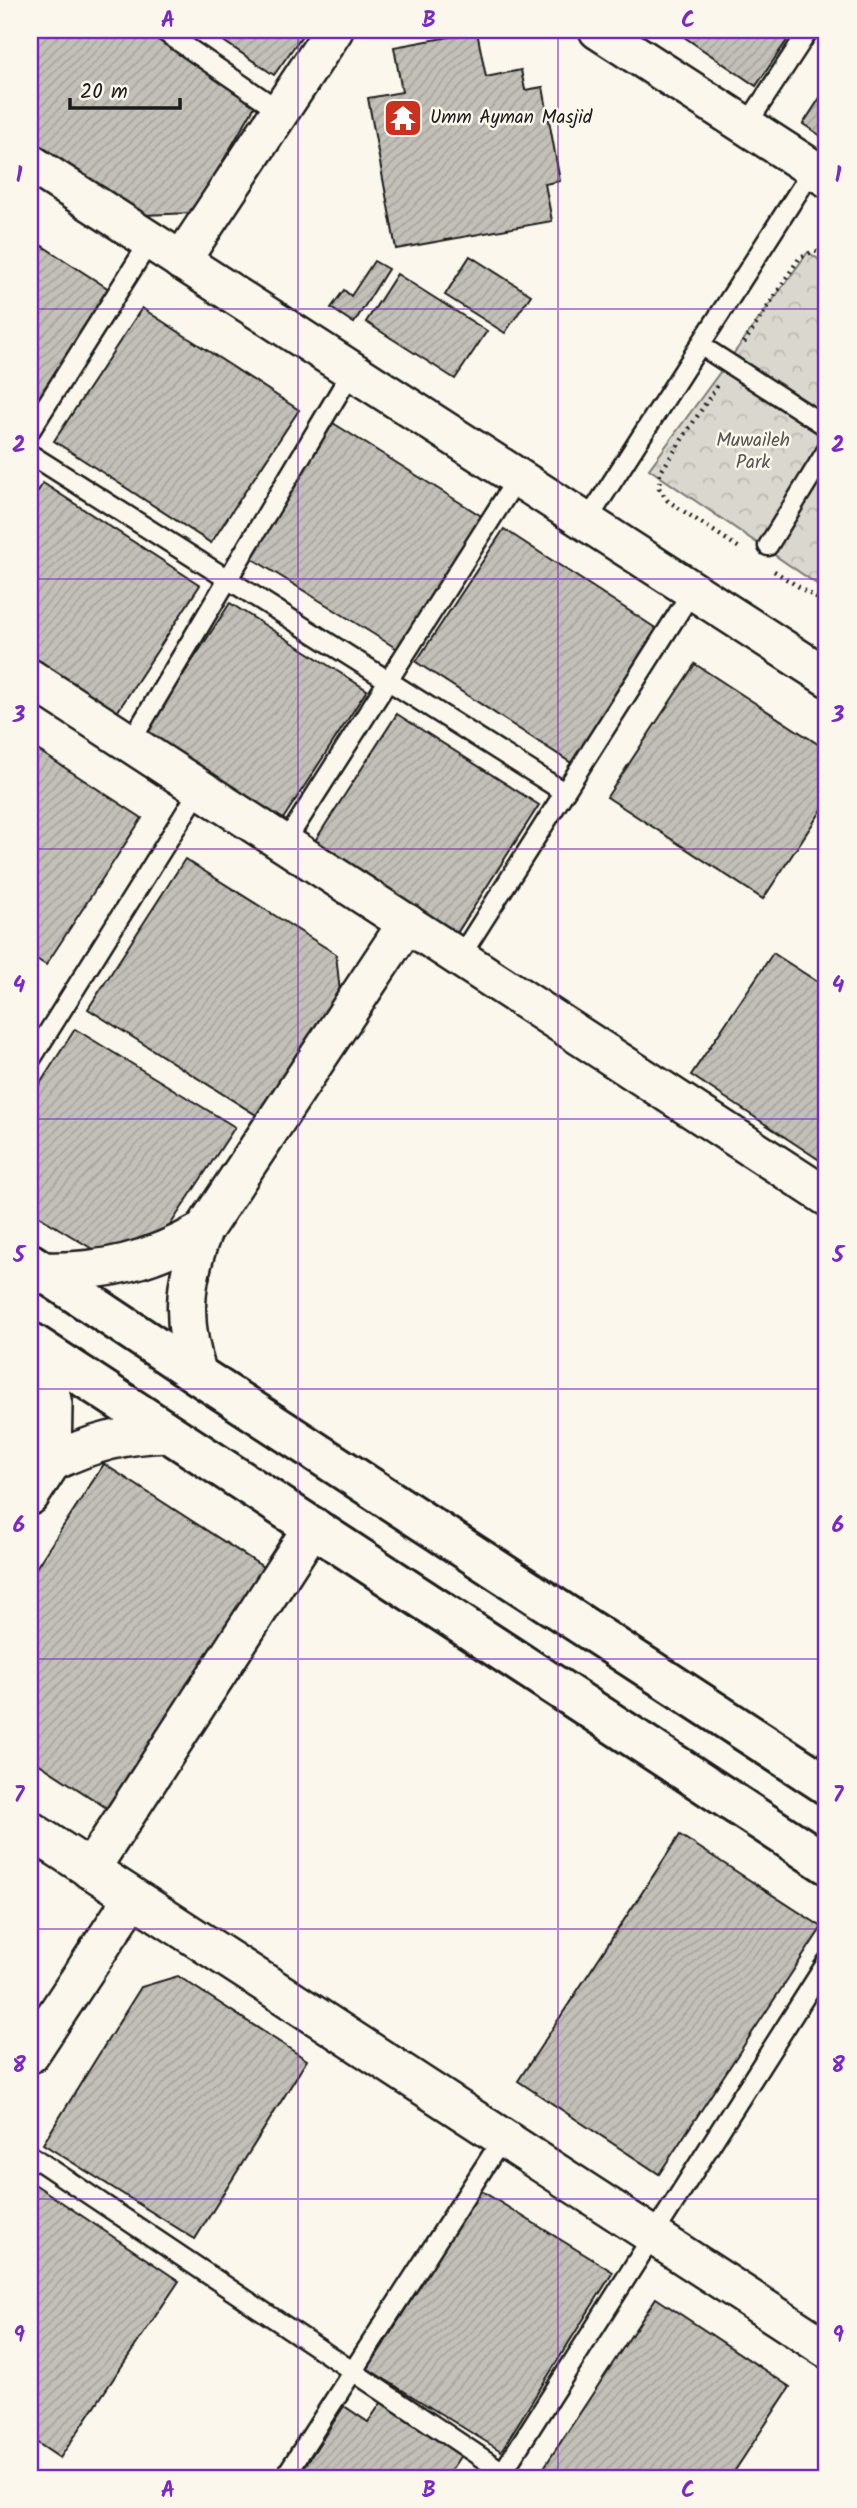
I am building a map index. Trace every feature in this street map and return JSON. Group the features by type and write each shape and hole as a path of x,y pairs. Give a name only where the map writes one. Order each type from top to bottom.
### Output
{"main road":[{"path":"36,1267 827,1785"},
{"path":"36,1346 827,1864"}],"street":[{"path":"181,261 334,30"},
{"path":"598,30 820,174"},
{"path":"30,163 827,677"},
{"path":"30,678 827,1197"},
{"path":"198,1375 190,1352 186,1302 188,1278 203,1231 407,923"},
{"path":"36,1267 79,1271 126,1264 153,1256 203,1231"},
{"path":"30,1496 52,1462 53,1405 36,1346"},
{"path":"52,1462 108,1439 169,1433"},
{"path":"90,1870 313,1526"},
{"path":"30,1830 132,1899 827,2349"},
{"path":"30,2054 132,1899"}],"lane":[{"path":"162,30 280,111"},
{"path":"746,126 809,30"},
{"path":"587,521 700,345 820,174"},
{"path":"30,432 150,241"},
{"path":"700,345 827,427"},
{"path":"130,743 352,371"},
{"path":"768,545 827,450"},
{"path":"30,454 564,792"},
{"path":"284,844 518,477"},
{"path":"460,957 693,590"},
{"path":"30,1061 200,789"},
{"path":"30,2155 353,2371 501,2475 827,1962"},
{"path":"284,2478 503,2138"}],"green space":[{"name":"Muwaileh Park","path":"808,252 827,265 827,591 649,469"}],"building":[{"path":"39,30 144,30 256,104 193,213 143,215 30,139 30,45"},
{"path":"207,30 306,30 274,75"},
{"path":"674,30 794,30 756,86"},
{"path":"477,32 486,77 521,70 525,90 543,87 560,181 545,184 552,221 396,249 368,98 402,92 394,47"},
{"path":"827,87 827,140 803,124"},
{"path":"30,238 112,291 30,416"},
{"path":"470,256 531,295 505,333 445,295"},
{"path":"374,261 388,269 354,323 331,308 344,290 351,296"},
{"path":"397,274 487,331 455,379 366,322"},
{"path":"142,308 299,410 211,543 54,441"},
{"path":"333,423 483,517 399,650 248,556"},
{"path":"43,483 200,585 112,720 30,666 30,504"},
{"path":"504,529 660,631 573,764 416,662"},
{"path":"230,603 367,690 279,825 142,738"},
{"path":"695,664 827,750 827,802 763,899 607,797"},
{"path":"397,714 539,805 452,941 309,850"},
{"path":"30,745 142,818 46,965 30,955"},
{"path":"185,859 336,954 341,1002 264,1120 88,1009"},
{"path":"773,953 827,988 827,1165 691,1075"},
{"path":"75,1029 235,1127 159,1242 104,1256 30,1211 30,1099"},
{"path":"104,1464 274,1574 116,1814 30,1758 30,1577"},
{"path":"680,1835 822,1927 659,2174 518,2081"},
{"path":"178,1976 307,2060 195,2239 43,2144 141,1987"},
{"path":"33,2183 179,2281 60,2458 30,2438 30,2188"},
{"path":"480,2190 613,2272 501,2451 368,2369"},
{"path":"656,2298 790,2387 730,2478 550,2478 541,2472"},
{"path":"383,2400 463,2452 447,2476 451,2478 297,2478 344,2406 368,2422"}],"place":[{"name":"Umm Ayman Masjid","path":"403,118"}]}
